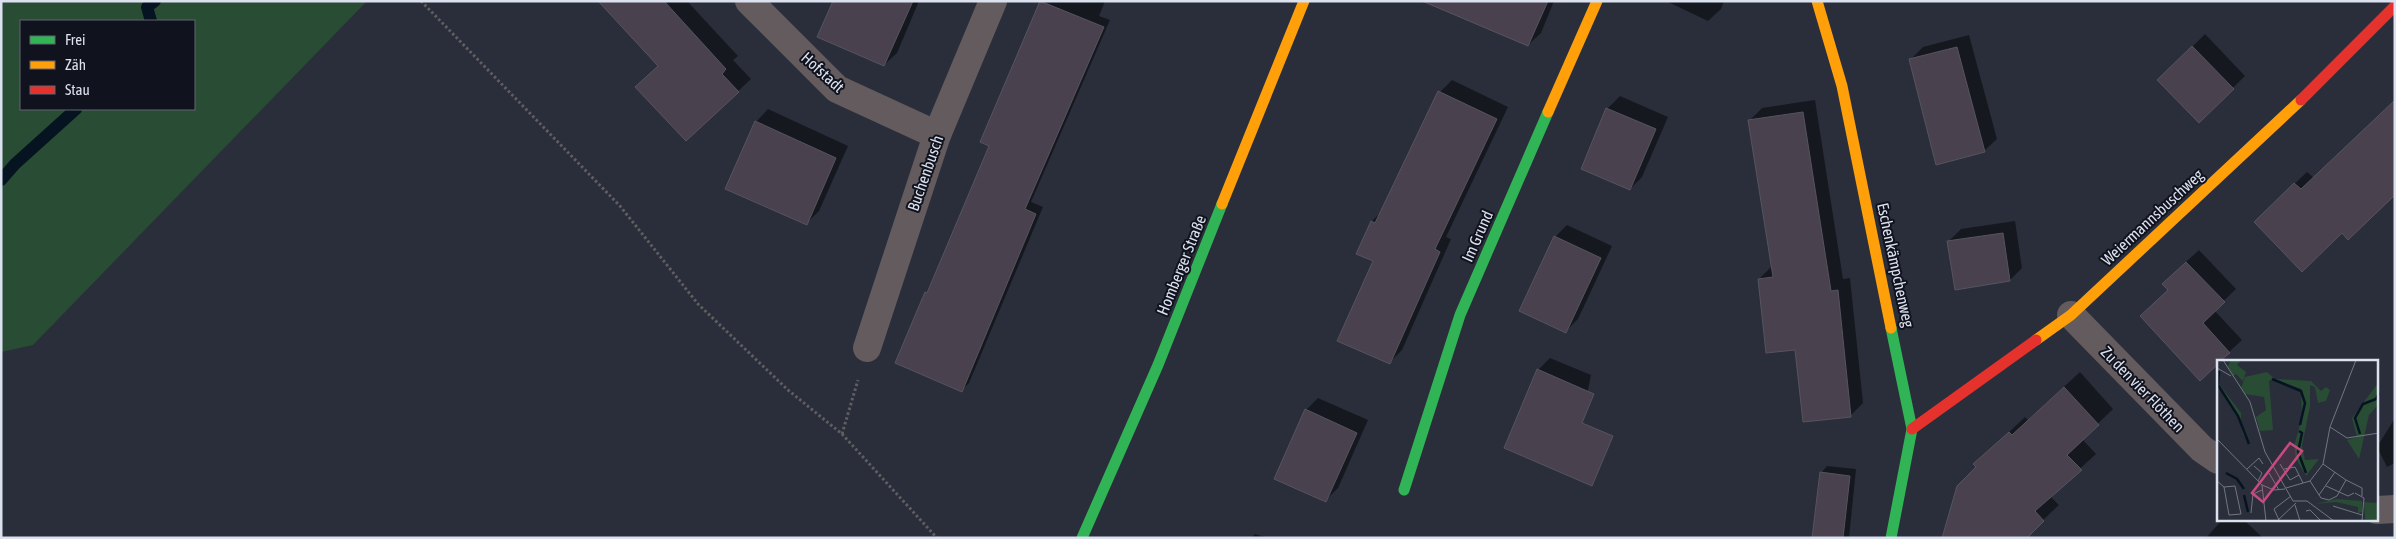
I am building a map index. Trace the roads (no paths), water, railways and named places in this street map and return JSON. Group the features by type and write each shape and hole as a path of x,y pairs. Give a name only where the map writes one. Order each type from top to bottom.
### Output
{"street":[{"name":"Hofstadt","path":"749,1 837,89 937,135"},
{"name":"Buchenbusch","path":"867,348 937,135 994,1"},
{"name":"Homberger Straße","path":"1082,538 1158,365 1304,1"},
{"name":"Im Grund","path":"1404,490 1460,315 1597,1"},
{"name":"Eschenkämpchenweg","path":"1817,1 1842,86 1912,429 1891,538"},
{"name":"Weiermannsbuschweg","path":"1912,429 2070,315 2295,104 2395,6"},
{"name":"Zu den vier Flöthen","path":"2070,315 2202,449 2217,459"},
{"path":"2378,510 2395,509"}],"waterway":[{"path":"151,20 147,7 155,1"},
{"path":"1,180 15,164 75,110"}]}
